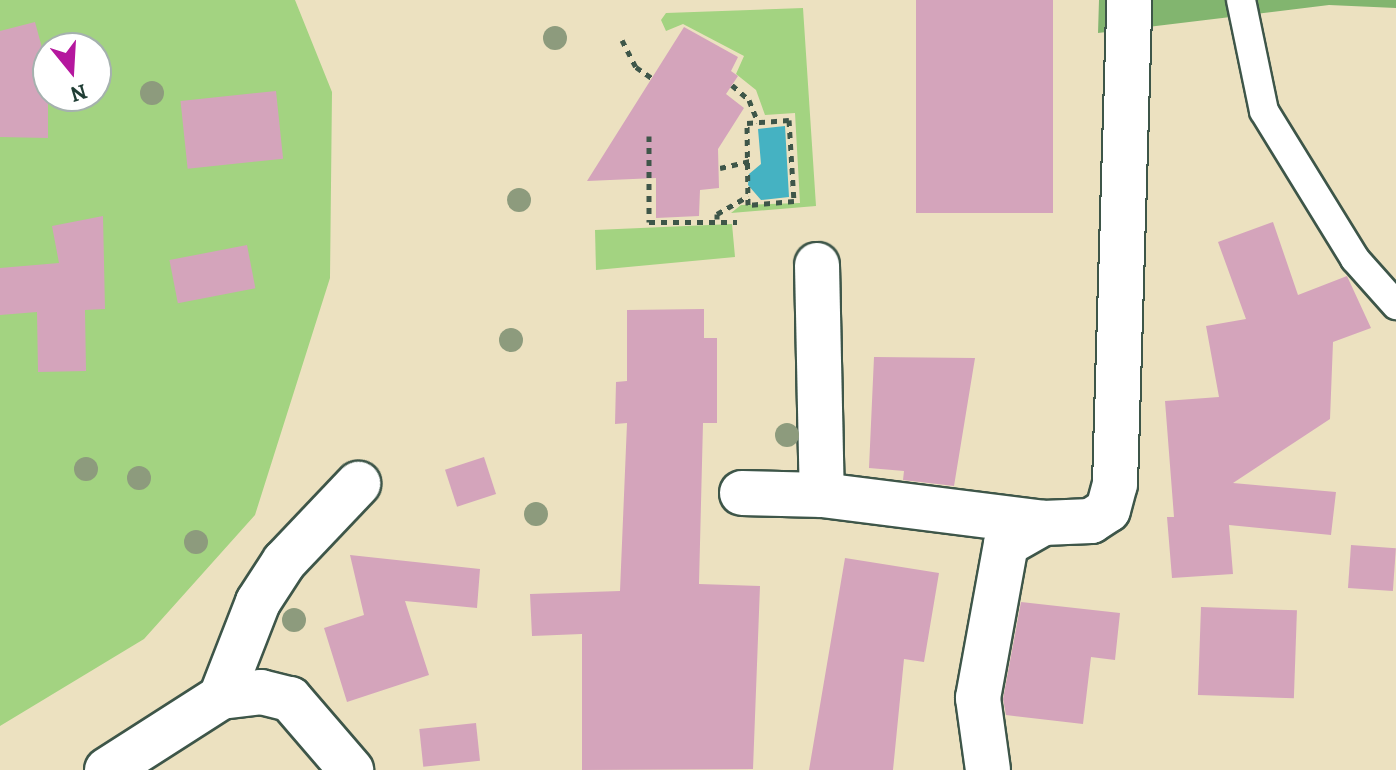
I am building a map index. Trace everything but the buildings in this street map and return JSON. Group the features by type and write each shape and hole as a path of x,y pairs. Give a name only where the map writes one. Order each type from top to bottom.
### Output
{"street":[{"path":"742,493 822,495 1043,523 1091,521 1108,510 1115,484 1129,0"},
{"path":"817,265 822,495"},
{"path":"221,697 258,602 277,572 358,484"},
{"path":"988,770 978,698 1006,544 1043,523"},
{"path":"107,770 221,697 261,692 290,699 351,770"}],"lane":[{"path":"1241,0 1264,111 1355,259 1396,305"}],"path":[{"path":"622,40 636,67 652,78"},
{"path":"732,85 749,100 758,122"},
{"path":"789,120 794,201 748,205 750,161 747,123 758,122 789,120"},
{"path":"649,136 649,222 717,219 737,222"},
{"path":"720,168 750,161"},
{"path":"717,219 717,214 748,196"}],"green space":[{"path":"0,0 295,0 332,92 330,278 255,515 144,639 0,726"},
{"path":"1099,0 1396,0 1396,8 1329,5 1098,33"},
{"path":"803,8 816,206 731,213 741,205 800,203 795,113 765,115 756,90 736,74 744,56 683,24 666,31 661,20 666,13"},
{"path":"732,224 735,257 596,270 595,230"}],"water":[{"path":"785,126 789,197 761,200 748,185 749,174 761,164 758,129"}]}
